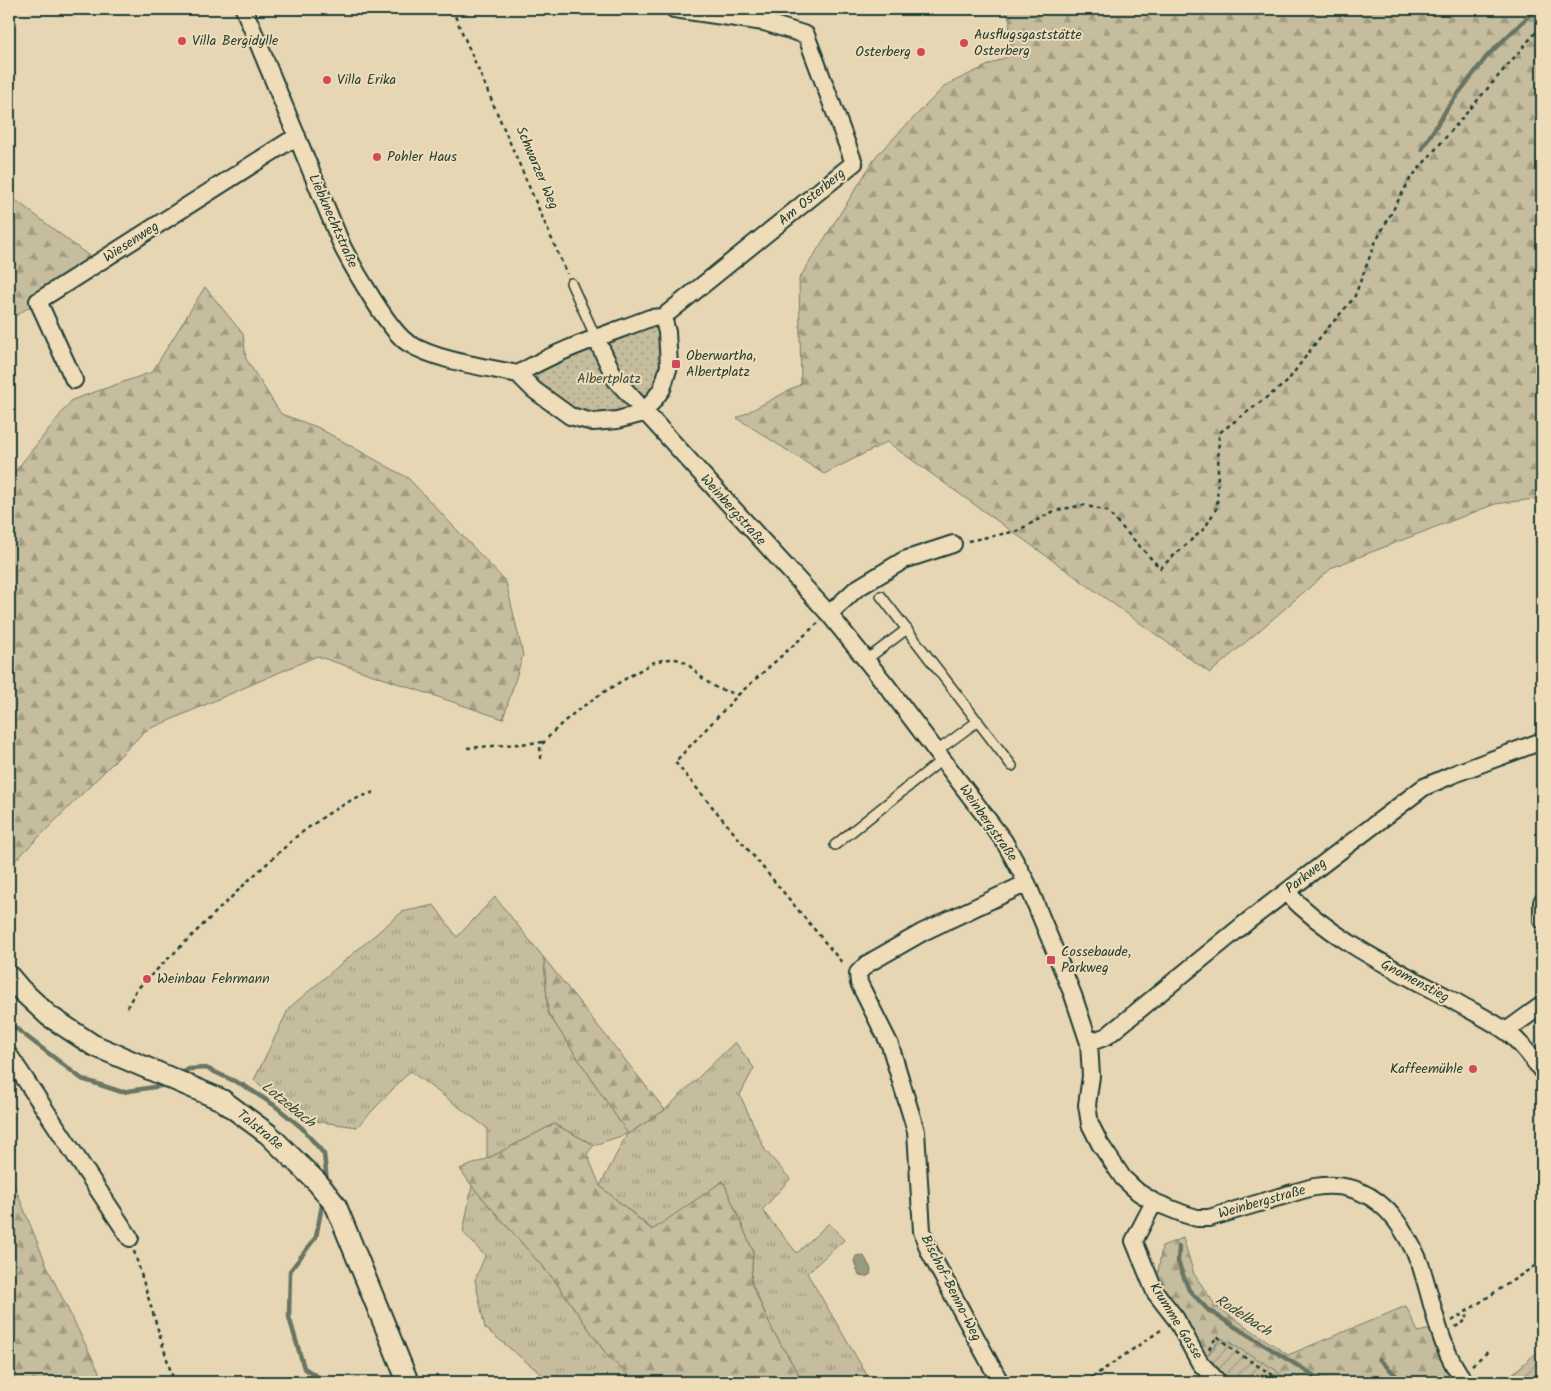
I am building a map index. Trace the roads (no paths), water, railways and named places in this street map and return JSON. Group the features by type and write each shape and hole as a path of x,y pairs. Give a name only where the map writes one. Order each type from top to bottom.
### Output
{"street":[{"name":"Liebknechtstraße","path":"244,9 343,248 354,269 394,329 406,342 426,352 518,374"},
{"name":"Am Osterberg","path":"663,317 854,164 806,35 764,22 674,9"},
{"name":"Wiesenweg","path":"74,380 38,302 297,136"},
{"path":"663,317 667,332 669,366 662,389 644,413 617,420 593,422 570,416 534,390 518,374 560,352 650,318 663,317"},
{"path":"596,338 616,380 644,413"},
{"name":"Weinbergstraße","path":"644,413 829,614 940,755 1004,841 1027,882 1073,995 1089,1043 1091,1076 1087,1105 1090,1124 1100,1144 1123,1178 1138,1192 1154,1202 1184,1214 1203,1218 1209,1218 1314,1187 1334,1186 1352,1188 1374,1198 1394,1216 1410,1243 1423,1271 1439,1333 1448,1356 1467,1375"},
{"path":"829,614 856,589 904,560 953,544"},
{"name":"Parkweg","path":"1089,1043 1108,1036 1248,921 1424,787 1542,741"},
{"name":"Bischof-Benno-Weg","path":"1000,1382 929,1251 922,1231 916,1131 890,1045 859,983 858,973 867,964 923,932 1027,882"},
{"name":"Gnomenstieg","path":"1286,892 1303,910 1372,958 1438,992 1506,1031 1519,1042 1542,1071"},
{"path":"1542,902 1542,920"},
{"name":"Talstraße","path":"9,976 49,1016 93,1045 222,1100 268,1134 318,1183 336,1206 408,1382"},
{"path":"1506,1031 1542,1005"},
{"path":"9,1055 130,1238"},
{"name":"Krumme Gasse","path":"1154,1202 1134,1241 1155,1292 1176,1319 1200,1363 1218,1382"}],"lane":[{"path":"571,283 596,338"},
{"path":"881,596 1012,766"},
{"path":"866,660 907,629"},
{"path":"836,846 978,721"}],"waterway":[{"path":"1422,149 1448,107 1488,55 1536,9"},
{"name":"Lotzebach","path":"9,1023 82,1079 122,1092 161,1086 166,1083"},
{"name":"Lotzebach","path":"179,1075 189,1069 206,1068 243,1085 274,1105 302,1128 324,1154 327,1182"},
{"name":"Lotzebach","path":"323,1200 316,1237 290,1271 289,1317 304,1368 326,1382"},
{"name":"Rodelbach","path":"1179,1247 1178,1262 1189,1290 1208,1310 1324,1382"},
{"path":"1379,1359 1403,1382"}],"place":[{"name":"Villa Bergidylle","path":"182,41"},
{"name":"Ausflugsgaststätte Osterberg","path":"964,43"},
{"name":"Osterberg","path":"921,52"},
{"name":"Villa Erika","path":"327,80"},
{"name":"Pohler Haus","path":"377,157"},
{"name":"Oberwartha, Albertplatz","path":"676,364"},
{"name":"Cossebaude, Parkweg","path":"1051,960"},
{"name":"Weinbau Fehrmann","path":"147,979"},
{"name":"Kaffeemühle","path":"1473,1069"}],"park label":[{"name":"Albertplatz","path":"609,379"}]}
